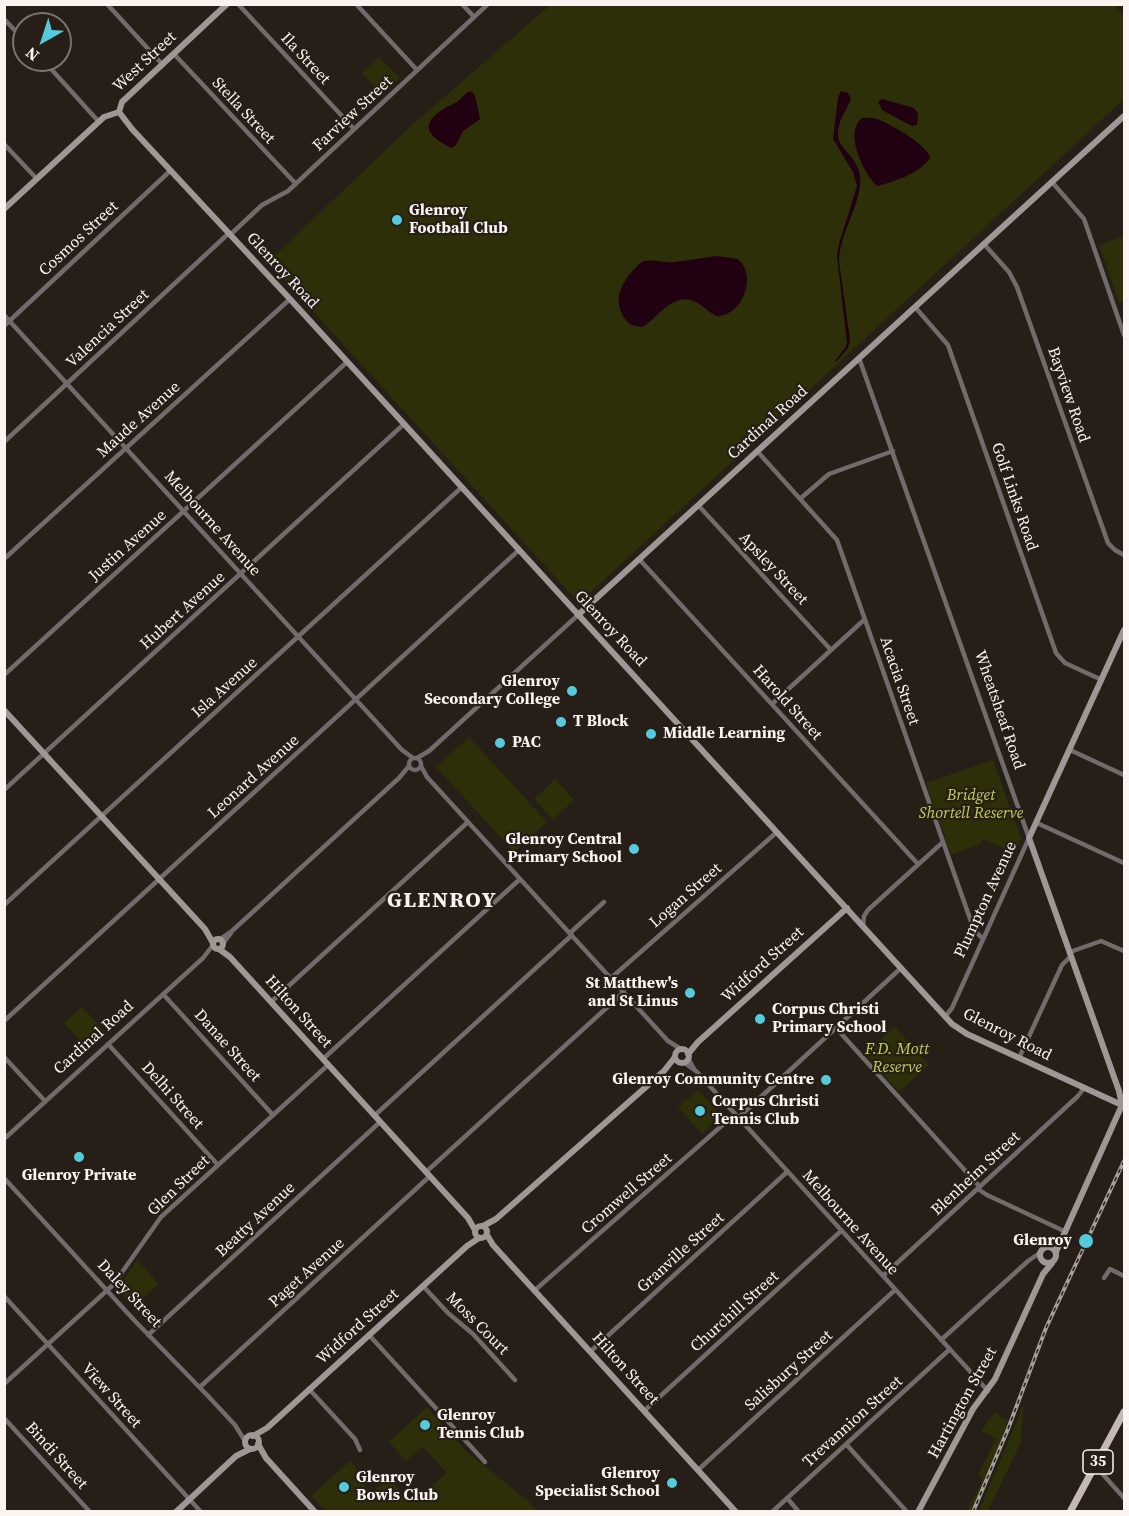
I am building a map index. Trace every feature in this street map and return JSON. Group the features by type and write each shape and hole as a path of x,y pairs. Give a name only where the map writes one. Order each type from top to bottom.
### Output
{"main road":[{"name":"35","path":"1070,1512 1125,1412"}],"street":[{"path":"107,4 162,65"},
{"name":"Ila Street","path":"238,4 354,129"},
{"path":"356,4 417,70"},
{"path":"462,4 474,17"},
{"name":"Farview Street","path":"230,234 262,205 285,193 296,184 488,4"},
{"name":"West Street","path":"4,209 107,115 118,112 122,102 226,5"},
{"name":"Stella Street","path":"174,54 296,184"},
{"path":"54,72 99,122"},
{"name":"Glenroy Road","path":"118,112 945,1017 962,1031 1123,1106"},
{"name":"Cardinal Road","path":"4,1138 1125,116"},
{"path":"4,144 37,179"},
{"name":"Cosmos Street","path":"4,326 170,171"},
{"path":"1052,182 1084,219 1125,334"},
{"name":"Valencia Street","path":"4,442 230,234"},
{"name":"Bayview Road","path":"984,244 1015,281 1108,543 1125,555"},
{"name":"Maude Avenue","path":"4,559 290,298"},
{"name":"Golf Links Road","path":"915,307 948,345 1056,653 1065,663 1102,680"},
{"name":"Melbourne Avenue","path":"4,315 988,1391"},
{"name":"Wheatsheaf Road","path":"859,358 1123,1106"},
{"name":"Justin Avenue","path":"4,675 347,362"},
{"name":"Hubert Avenue","path":"4,790 404,424"},
{"name":"Acacia Street","path":"758,451 837,540 974,930 983,939"},
{"path":"801,498 829,474 893,451"},
{"name":"Isla Avenue","path":"4,905 462,487"},
{"name":"Apsley Street","path":"698,505 831,650"},
{"name":"Leonard Avenue","path":"4,1021 519,550"},
{"name":"Harold Street","path":"639,559 918,864"},
{"path":"772,704 865,619"},
{"name":"Plumpton Avenue","path":"945,1017 952,1008 1125,630"},
{"name":"Hilton Street","path":"4,710 736,1512"},
{"path":"1070,750 1125,775"},
{"path":"271,1002 468,822"},
{"path":"1037,823 1125,863"},
{"name":"Logan Street","path":"611,978 777,832"},
{"path":"863,927 864,916 868,910 943,842"},
{"name":"Glen Street","path":"4,1384 115,1282 157,1221 520,879"},
{"path":"374,1116 604,902"},
{"name":"Widford Street","path":"255,1446 267,1428 481,1232 847,908"},
{"path":"1019,1058 1062,965 1071,954 1101,941 1125,951"},
{"name":"Cromwell Street","path":"534,1291 836,1028 901,968"},
{"name":"Paget Avenue","path":"200,1387 624,992"},
{"name":"Danae Street","path":"163,994 273,1114"},
{"path":"836,1028 987,1196 1064,1231"},
{"name":"Delhi Street","path":"108,1044 218,1165"},
{"path":"4,1057 45,1101"},
{"path":"1102,1096 1112,1091 1115,1081"},
{"name":"Blenheim Street","path":"883,1276 1084,1088"},
{"path":"1053,1250 1123,1106"},
{"name":"Beatty Avenue","path":"148,1335 380,1122"},
{"name":"Granville Street","path":"590,1352 788,1172"},
{"name":"Daley Street","path":"4,1178 148,1335 235,1425 245,1442"},
{"name":"Churchill Street","path":"644,1411 842,1231"},
{"path":"941,1340 1044,1248 1053,1250"},
{"path":"1027,1262 1052,1263 1056,1259 1053,1250"},
{"path":"1041,1252 1042,1261"},
{"name":"Hartington Street","path":"1042,1261 1043,1274"},
{"name":"Hartington Street","path":"918,1512 973,1409 988,1391 1043,1274 1052,1263"},
{"path":"1104,1278 1110,1269 1125,1276"},
{"name":"Moss Court","path":"423,1286 448,1313 473,1334 515,1380"},
{"name":"Salisbury Street","path":"698,1470 895,1290"},
{"name":"View Street","path":"4,1296 201,1512"},
{"path":"369,1335 485,1462"},
{"name":"Trevannion Street","path":"772,1512 950,1349"},
{"path":"309,1389 355,1439 360,1450"},
{"name":"Bindi Street","path":"4,1418 90,1512"},
{"name":"Daley Street","path":"235,1425 252,1436"},
{"name":"Widford Street","path":"245,1442 267,1428"},
{"path":"252,1436 255,1446"},
{"path":"236,1456 245,1442 255,1446 315,1512"},
{"path":"846,1444 907,1512"},
{"path":"176,1512 236,1456 255,1446"},
{"path":"1095,1467 1125,1498"},
{"path":"787,1498 799,1512"}],"green space":[{"path":"1114,4 1124,16 1124,99 579,603 268,262 411,126 550,5"},
{"path":"379,57 400,78 382,95 362,73"},
{"path":"1124,236 1124,301 1119,303 1099,245"},
{"path":"469,737 547,822 514,852 436,767"},
{"name":"Bridget Shortell Reserve","path":"993,760 1021,838 1014,853 983,839 980,844 951,855 926,783"},
{"path":"555,779 574,800 553,820 534,799"},
{"path":"82,1007 107,1034 89,1050 64,1023"},
{"name":"F.D. Mott Reserve","path":"895,1027 929,1065 899,1092 865,1054"},
{"name":"Corpus Christi Tennis Club","path":"698,1090 722,1116 702,1134 678,1107"},
{"path":"137,1260 159,1284 133,1307 118,1289"},
{"path":"1023,1406 1020,1444 988,1511 979,1511"},
{"path":"427,1407 467,1452 538,1511 326,1511 311,1496 350,1461 364,1477 361,1481 372,1493 389,1478 411,1502 447,1473 423,1447 406,1461 389,1442"},
{"path":"995,1412 1008,1420 989,1473 971,1511 967,1511 983,1479 978,1475 996,1439 981,1431"}],"shaded area":[{"path":"841,91 848,93 851,99 839,124 839,140 855,161 860,176 860,186 840,251 839,261 850,340 848,348 836,362 847,343 837,256 857,186 853,172 833,139 838,97"},
{"path":"468,92 472,92 475,96 480,119 463,131 456,145 451,148 432,135 429,125 437,114"},
{"path":"882,99 914,108 918,114 917,125 912,126 882,110 878,102"},
{"path":"862,118 875,118 899,130 923,147 930,158 913,172 877,186 866,172 855,143 854,133"},
{"path":"717,256 738,259 747,275 747,285 740,303 725,315 716,316 688,299 667,306 643,327 631,325 622,313 619,307 621,288 640,263 646,261 671,262"}],"railway":[{"path":"973,1512 1008,1429 1046,1328 1124,1161"}],"place":[{"name":"Glenroy Football Club","path":"397,220"},
{"name":"Glenroy Secondary College","path":"572,691"},
{"name":"T Block","path":"561,722"},
{"name":"Middle Learning","path":"651,734"},
{"name":"PAC","path":"500,743"},
{"name":"Glenroy Central Primary School","path":"634,849"},
{"name":"St Matthew's and St Linus","path":"690,993"},
{"name":"Corpus Christi Primary School","path":"760,1019"},
{"name":"Glenroy Community Centre","path":"826,1080"},
{"name":"Corpus Christi Tennis Club","path":"700,1111"},
{"name":"Glenroy Private","path":"79,1157"},
{"name":"Glenroy","path":"1086,1241"},
{"name":"Glenroy Tennis Club","path":"425,1425"},
{"name":"Glenroy Specialist School","path":"672,1483"},
{"name":"Glenroy Bowls Club","path":"344,1487"}],"district":[{"name":"GLENROY","path":"442,901"}]}
